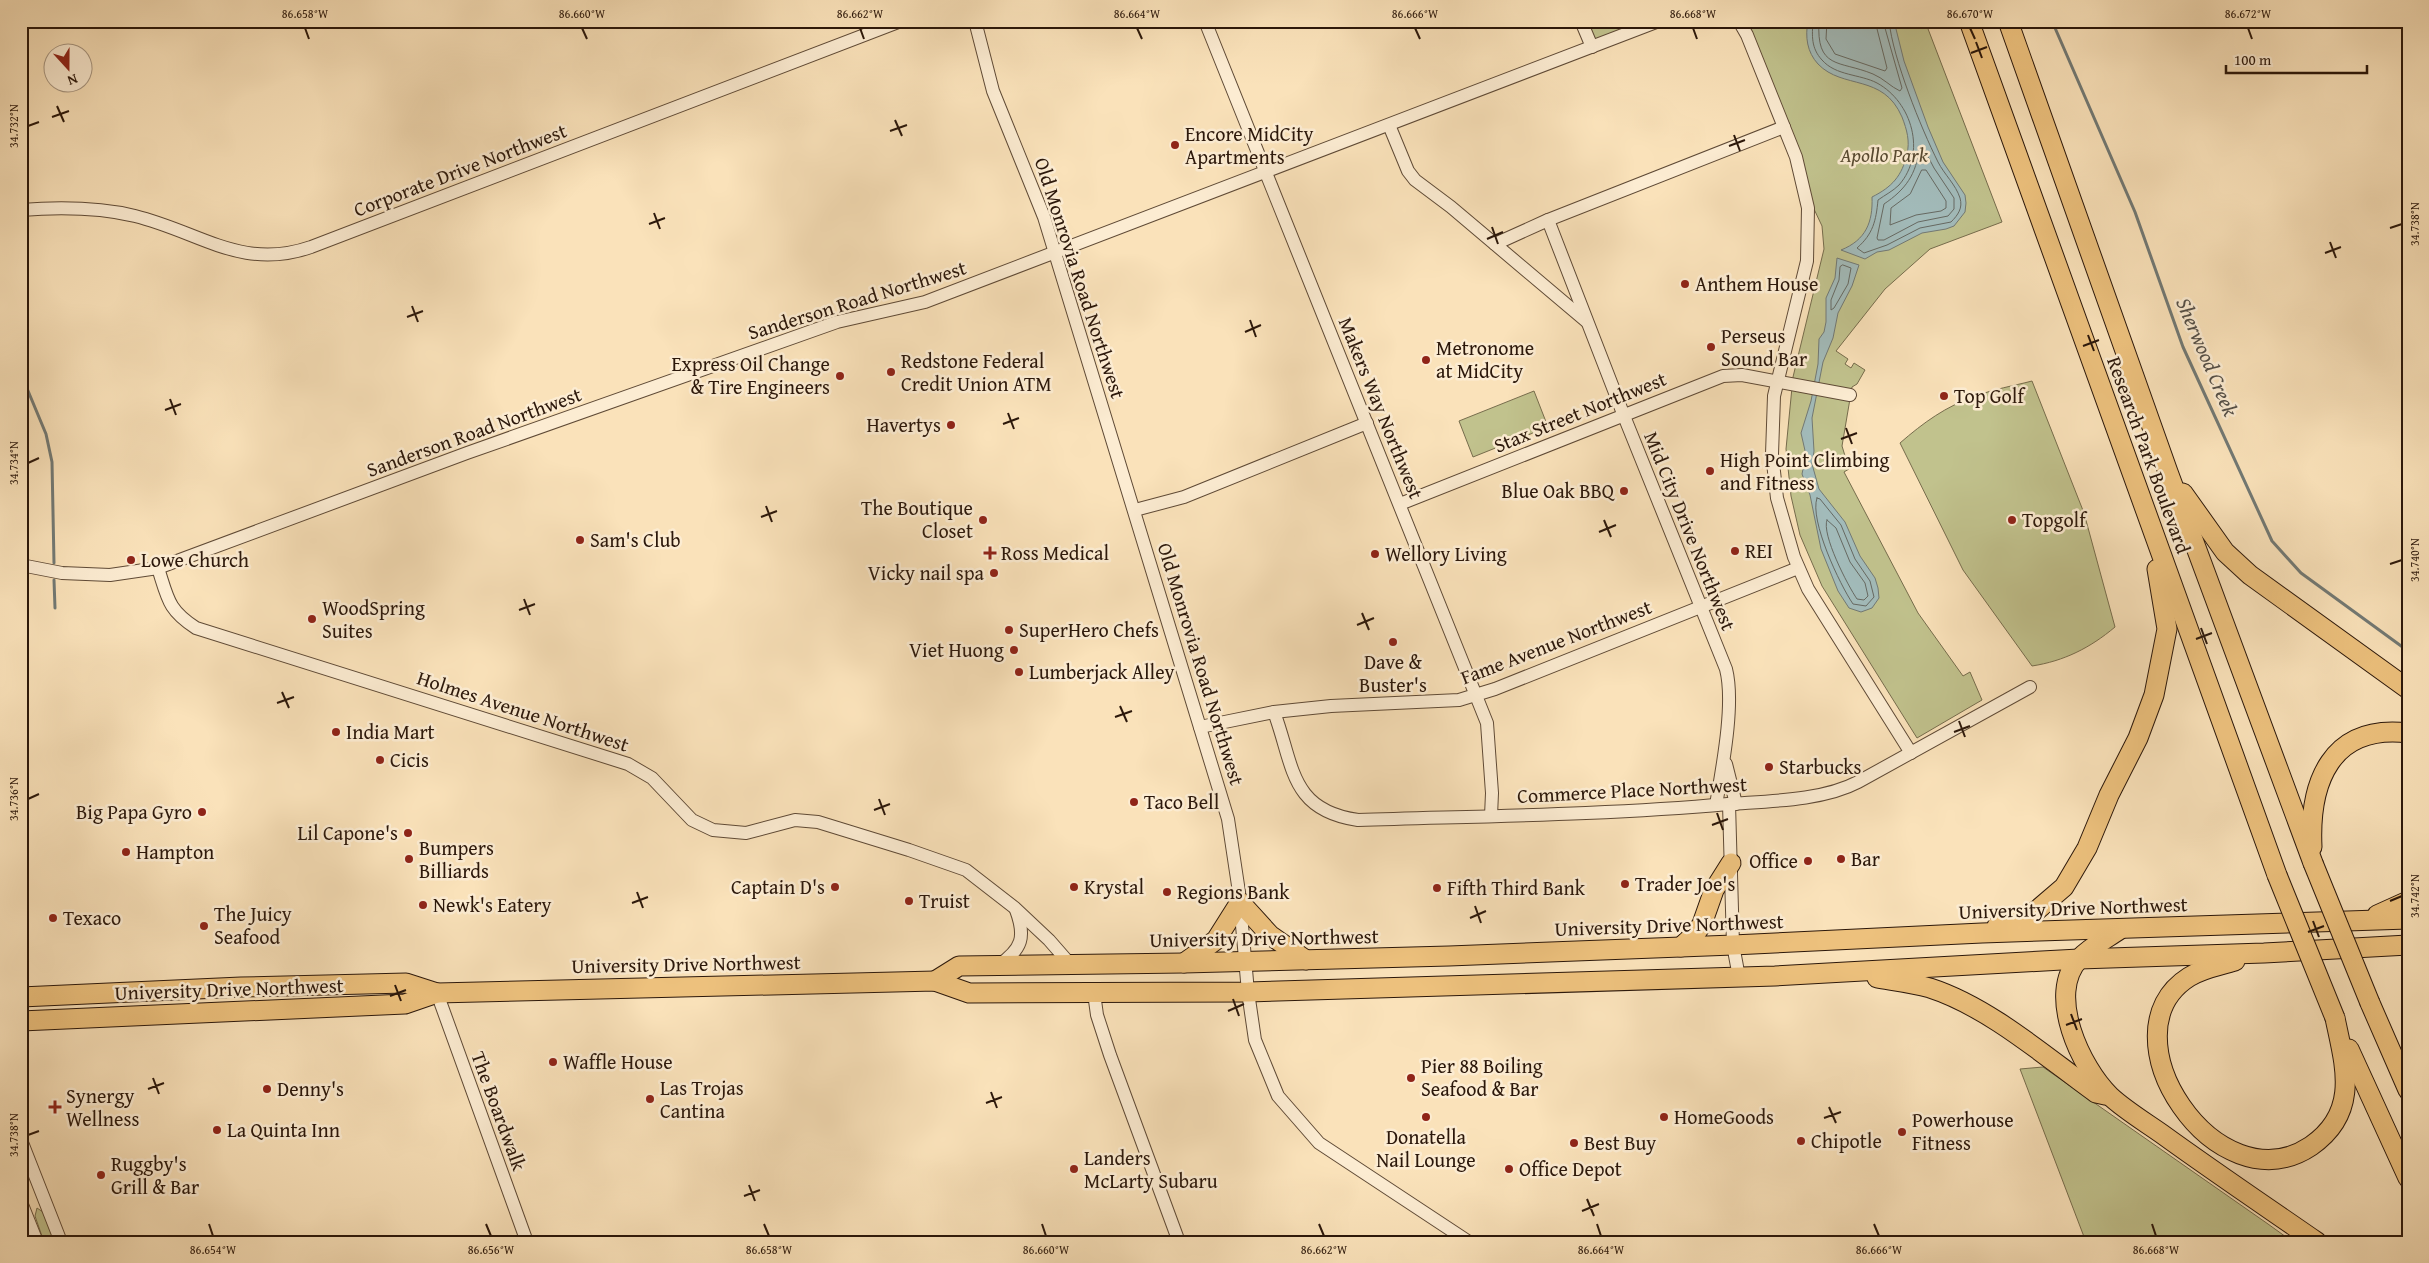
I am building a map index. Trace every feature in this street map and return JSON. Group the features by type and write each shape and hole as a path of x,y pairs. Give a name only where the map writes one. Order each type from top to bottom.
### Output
{"highway":[{"name":"Research Park Boulevard","path":"1969,21 2277,875 2335,1018"},
{"name":"Research Park Boulevard","path":"2008,21 2168,472 2313,863 2408,1090"},
{"path":"2168,472 2225,552 2250,575 2408,689"},
{"path":"1982,933 2018,920 2036,911 2064,887 2087,848 2109,795 2138,738 2154,695 2167,629 2148,518"},
{"path":"2313,863 2312,808 2318,782 2327,764 2343,748 2378,732 2408,733"},
{"path":"1681,947 1702,924 1714,890 1731,863"},
{"path":"2368,919 2408,901"},
{"path":"1184,964 1216,940 1240,902 1270,935 1306,960"},
{"name":"University Drive Northwest","path":"935,981 959,966 1246,962 1733,946 1982,933 2119,930 2368,919 2408,919"},
{"path":"2119,930 2079,959 2071,971 2067,986 2066,1006 2070,1027 2084,1061 2110,1096 2198,1161 2318,1242"},
{"name":"University Drive Northwest","path":"21,1021 405,1004 437,993 935,981 969,993 1248,992 1731,977 2079,959 2264,953 2408,945"},
{"path":"2264,953 2205,969 2188,978 2174,991 2164,1008 2159,1022 2157,1038 2159,1059 2164,1077 2173,1094 2192,1120 2212,1138 2239,1154 2258,1160 2276,1160 2302,1151 2317,1142 2331,1126 2345,1096 2347,1079 2335,1018"},
{"path":"1829,972 1901,981 1930,988 1954,998 2024,1039 2096,1092 2110,1096"},
{"name":"University Drive Northwest","path":"21,996 241,987 406,983 437,993"},
{"path":"2335,1018 2408,1178"}],"street":[{"name":"Corporate Drive Northwest","path":"21,210 73,208 105,210 138,217 234,251 258,256 284,255 312,247 901,21"},
{"name":"Old Monrovia Road Northwest","path":"975,21 993,91 1044,217 1228,819 1240,902 1248,992 1255,1040 1278,1096 1305,1130 1319,1143 1469,1242"},
{"name":"Makers Way Northwest","path":"1206,21 1488,723 1491,816"},
{"path":"1581,21 1592,47"},
{"name":"Sanderson Road Northwest","path":"158,568 467,453 837,322 925,302 1659,21"},
{"path":"1739,21 1747,35 1784,127 1796,158 1805,190 1808,242 1802,286 1777,382 1773,427 1774,475 1784,526 1798,568 1821,610 1911,753"},
{"name":"Mid City Drive Northwest","path":"1389,125 1408,171 1416,180 1587,322"},
{"path":"1495,244 1548,220 1784,127"},
{"name":"Mid City Drive Northwest","path":"1548,220 1728,676 1724,759 1731,863 1733,946 1731,977"},
{"name":"Stax Street Northwest","path":"1400,504 1724,376 1742,375 1850,395"},
{"path":"1135,510 1184,497 1367,423"},
{"path":"21,565 62,573 110,575 158,568"},
{"name":"Holmes Avenue Northwest","path":"158,568 168,601 178,616 196,628 628,764 652,778 692,820 713,830 746,833 795,820 818,822 910,850 966,870 1015,908 1049,940 1070,964"},
{"name":"Fame Avenue Northwest","path":"1200,727 1274,712 1331,706 1459,700 1476,695 1798,568"},
{"name":"Commerce Place Northwest","path":"1274,712 1295,777 1305,796 1322,810 1340,818 1358,820 1491,816 1727,804 1840,791 2030,687"},
{"name":"Mid City Drive Northwest","path":"1724,759 1727,804"},
{"path":"998,965 1014,953 1020,943 1022,930 1015,908"},
{"name":"The Boardwalk","path":"437,993 526,1242"},
{"path":"1094,993 1097,1015 1110,1055 1178,1242"},
{"path":"21,1140 61,1242"},
{"path":"21,1202 37,1242"}],"green space":[{"path":"1581,21 1659,21 1592,47"},
{"name":"Apollo Park","path":"1739,21 1925,21 2002,222 1930,249 1885,289 1836,351 1848,359 1845,364 1851,368 1854,363 1865,370 1857,384 1852,387 1842,446 1849,469 1844,472 1918,613 1963,676 1970,672 1982,700 1917,738 1822,586 1800,535 1791,496 1786,449 1793,377 1824,249 1822,226 1805,190"},
{"name":"Topgolf","path":"2032,381 2084,513 2115,627 2096,641 2066,657 2032,666 1963,570 1900,443 1926,422 1965,400 1990,391"},
{"path":"1534,391 1548,427 1473,457 1459,421"},
{"path":"2043,1067 2293,1242 2086,1242 2020,1069"},
{"path":"37,1208 43,1212 56,1242 44,1242 35,1216"}],"water":[{"path":"1808,21 1894,21 1904,61 1928,127 1943,162 1965,195 1965,212 1954,226 1922,233 1889,250 1877,252 1865,259 1841,250 1857,241 1866,229 1871,214 1872,197 1891,185 1899,175 1907,154 1908,136 1902,117 1894,103 1884,94 1874,88 1828,72 1818,64 1811,54 1808,44"},
{"path":"1837,258 1859,265 1852,286 1838,313 1833,338 1823,362 1812,418 1814,451 1812,464 1819,489 1845,522 1860,556 1875,578 1879,598 1872,608 1861,612 1849,608 1838,591 1821,549 1810,495 1802,474 1806,455 1801,433 1811,401 1818,364 1819,339 1824,332 1826,322 1826,298 1835,278"}],"waterway":[{"name":"Sherwood Creek","path":"2052,21 2135,212 2183,347 2272,541 2301,573 2408,651"},
{"path":"21,374 46,434 52,462 54,563"},
{"path":"54,580 55,608"}],"place":[{"name":"Encore MidCity Apartments","path":"1175,145"},
{"name":"Anthem House","path":"1685,284"},
{"name":"Perseus Sound Bar","path":"1711,347"},
{"name":"Metronome at MidCity","path":"1426,360"},
{"name":"Redstone Federal Credit Union ATM","path":"891,372"},
{"name":"Express Oil Change & Tire Engineers","path":"840,376"},
{"name":"Top Golf","path":"1944,396"},
{"name":"Havertys","path":"951,425"},
{"name":"High Point Climbing and Fitness","path":"1710,471"},
{"name":"Blue Oak BBQ","path":"1624,491"},
{"name":"The Boutique Closet","path":"983,520"},
{"name":"Topgolf","path":"2012,520"},
{"name":"Sam's Club","path":"580,540"},
{"name":"REI","path":"1735,551"},
{"name":"Ross Medical","path":"990,553"},
{"name":"Wellory Living","path":"1375,554"},
{"name":"Lowe Church","path":"131,560"},
{"name":"Vicky nail spa","path":"994,573"},
{"name":"WoodSpring Suites","path":"312,619"},
{"name":"SuperHero Chefs","path":"1009,630"},
{"name":"Dave & Buster's","path":"1393,642"},
{"name":"Viet Huong","path":"1014,650"},
{"name":"Lumberjack Alley","path":"1019,672"},
{"name":"India Mart","path":"336,732"},
{"name":"Cicis","path":"380,760"},
{"name":"Starbucks","path":"1769,767"},
{"name":"Taco Bell","path":"1134,802"},
{"name":"Big Papa Gyro","path":"202,812"},
{"name":"Lil Capone's","path":"408,833"},
{"name":"Hampton","path":"126,852"},
{"name":"Bumpers Billiards","path":"409,859"},
{"name":"Bar","path":"1841,859"},
{"name":"Office","path":"1808,861"},
{"name":"Trader Joe's","path":"1625,884"},
{"name":"Captain D's","path":"835,887"},
{"name":"Krystal","path":"1074,887"},
{"name":"Fifth Third Bank","path":"1437,888"},
{"name":"Regions Bank","path":"1167,892"},
{"name":"Truist","path":"909,901"},
{"name":"Newk's Eatery","path":"423,905"},
{"name":"Texaco","path":"53,918"},
{"name":"The Juicy Seafood","path":"204,926"},
{"name":"Waffle House","path":"553,1062"},
{"name":"Pier 88 Boiling Seafood & Bar","path":"1411,1078"},
{"name":"Denny's","path":"267,1089"},
{"name":"Las Trojas Cantina","path":"650,1099"},
{"name":"Synergy Wellness","path":"55,1107"},
{"name":"Donatella Nail Lounge","path":"1426,1117"},
{"name":"HomeGoods","path":"1664,1117"},
{"name":"La Quinta Inn","path":"217,1130"},
{"name":"Powerhouse Fitness","path":"1902,1132"},
{"name":"Chipotle","path":"1801,1141"},
{"name":"Best Buy","path":"1574,1143"},
{"name":"Landers McLarty Subaru","path":"1074,1169"},
{"name":"Office Depot","path":"1509,1169"},
{"name":"Ruggby's Grill & Bar","path":"101,1175"}]}
